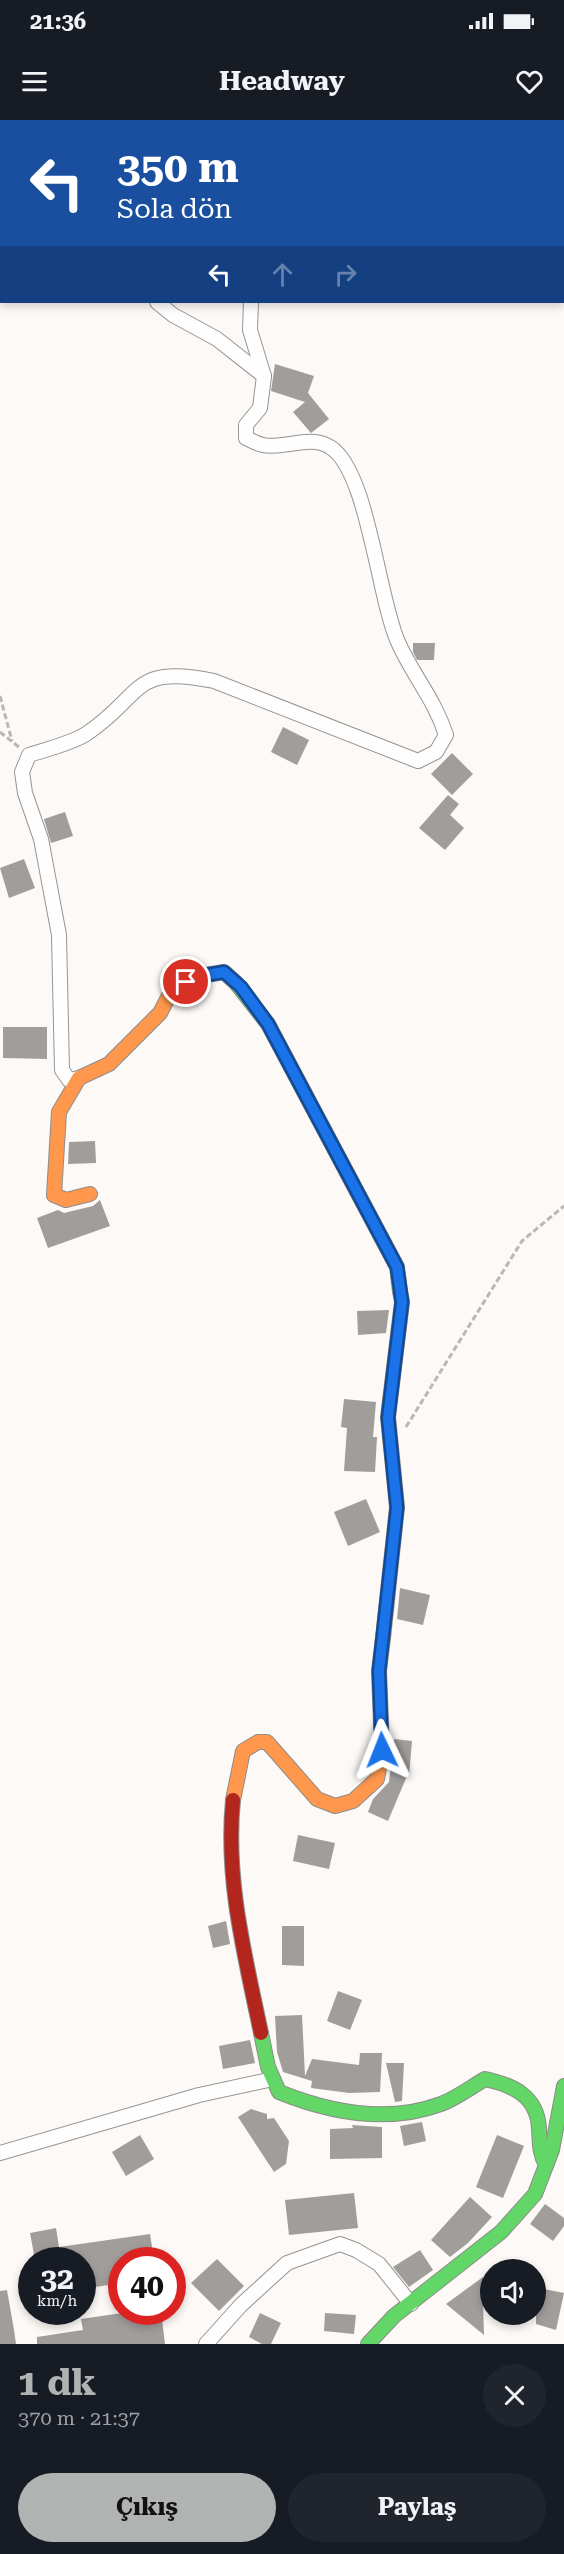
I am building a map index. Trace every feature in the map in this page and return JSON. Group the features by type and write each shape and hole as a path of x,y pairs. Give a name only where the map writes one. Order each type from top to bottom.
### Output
{"street":[{"path":"158,303 173,315 217,339 264,376"},
{"path":"251,303 250,330 264,376 260,408 246,425 246,438 264,446 299,442 328,445 344,458 369,523 383,598 398,642 437,708 446,735 436,752 418,761 214,681 183,674 160,677 140,684 85,735 29,755 22,772 25,793 41,839 59,935 62,1070 69,1080 79,1078 109,1064 160,1014 173,988 200,976 224,972 241,987 268,1024 397,1267 402,1302 388,1418 397,1508 379,1671 382,1750 377,1779 353,1801 335,1806 317,1799 267,1742 258,1742 243,1751 235,1781 229,1840 239,1928 268,2067 279,2092 310,2106 343,2114 396,2115 441,2104 485,2079 506,2084 527,2096 538,2118 539,2155 546,2165"},
{"path":"79,1078 59,1112 54,1195 66,1200 90,1194"},
{"path":"0,2153 199,2095 273,2079"},
{"path":"368,2344 394,2316 501,2232 536,2194 546,2165 564,2086"},
{"path":"206,2344 241,2305 288,2263 340,2244 356,2250 379,2264 411,2304"}],"path":[{"path":"0,696 12,741"},
{"path":"0,732 29,755"},
{"path":"392,1451 522,1241 564,1206"}],"building":[{"path":"275,364 314,376 308,393 329,419 311,433 293,412 305,402 271,391"},
{"path":"413,643 435,643 434,660 417,660 413,652"},
{"path":"283,727 309,740 297,765 271,752"},
{"path":"452,753 473,774 452,795 431,774"},
{"path":"448,795 459,804 450,815 464,828 445,850 419,828"},
{"path":"65,812 73,836 51,843 44,819"},
{"path":"24,859 35,888 9,898 0,868"},
{"path":"3,1027 47,1027 47,1059 3,1058"},
{"path":"95,1141 96,1163 68,1164 69,1142"},
{"path":"100,1200 110,1226 48,1248 37,1218 58,1210 64,1213 93,1206"},
{"path":"389,1310 386,1333 358,1335 357,1311"},
{"path":"344,1399 376,1402 373,1437 377,1437 375,1472 344,1471 347,1428 341,1427"},
{"path":"366,1499 380,1532 348,1546 334,1512"},
{"path":"400,1588 430,1595 423,1625 397,1619"},
{"path":"394,1739 412,1741 409,1776 407,1776 388,1821 368,1812 373,1799 389,1782"},
{"path":"298,1835 335,1843 329,1869 293,1861"},
{"path":"226,1921 230,1944 213,1948 208,1926"},
{"path":"282,1926 304,1926 304,1966 282,1965"},
{"path":"338,1991 362,2000 350,2030 327,2021"},
{"path":"302,2015 305,2076 312,2059 359,2065 360,2053 382,2053 380,2092 349,2093 311,2088 312,2081 283,2072 277,2052 275,2016"},
{"path":"250,2040 255,2063 223,2069 219,2046"},
{"path":"386,2063 404,2063 402,2101 395,2102"},
{"path":"251,2109 267,2114 267,2119 274,2118 289,2141 286,2164 274,2172 238,2117"},
{"path":"422,2122 426,2141 404,2146 400,2126"},
{"path":"352,2125 382,2127 382,2158 330,2159 330,2129 353,2128"},
{"path":"140,2135 154,2159 126,2176 112,2152"},
{"path":"497,2135 524,2146 503,2198 476,2187"},
{"path":"354,2193 358,2228 289,2235 285,2200"},
{"path":"470,2197 492,2217 468,2243 450,2257 431,2240"},
{"path":"545,2204 564,2218 564,2226 553,2241 530,2224"},
{"path":"56,2228 59,2247 33,2247 30,2233"},
{"path":"150,2234 152,2247 108,2247 108,2285 96,2287 96,2247 59,2247"},
{"path":"420,2250 433,2270 409,2287 393,2267"},
{"path":"217,2259 244,2286 219,2311 191,2283"},
{"path":"480,2279 480,2325 484,2325 484,2335 446,2304"},
{"path":"546,2289 564,2293 556,2330 539,2325 546,2325"},
{"path":"7,2290 16,2344 0,2344 0,2291"},
{"path":"260,2313 281,2323 271,2344 262,2344 249,2337"},
{"path":"325,2313 356,2315 354,2334 324,2331"},
{"path":"108,2315 108,2325 163,2325 165,2344 37,2344 37,2337 83,2330 82,2325 96,2325 96,2317"}],"traffic: fast":[{"path":"236,983 268,1024 397,1267 400,1291"},
{"path":"261,2033 268,2067 279,2092 319,2106 359,2113 400,2114 447,2102 485,2079 514,2089 522,2094 534,2108 541,2152 546,2165"},
{"path":"368,2344 394,2316 501,2232 535,2194 552,2150 564,2086"}],"traffic: slow":[{"path":"90,1194 66,1200 54,1195 59,1112 79,1078 109,1064 160,1013 173,988 200,976 224,972 236,983"},
{"path":"233,1800 243,1751 258,1742 267,1742 317,1799 335,1806 353,1801 377,1779 382,1750 379,1671 383,1638"}],"traffic: jam":[{"path":"383,1638 397,1507 388,1417 402,1302 400,1291"},
{"path":"233,1800 231,1830 234,1888 261,2033"}],"route":[{"path":"186,982 200,976 224,972 241,987 268,1024 330,1139 379,1237 397,1267 402,1302 388,1418 397,1508 387,1582 379,1671 382,1750"}]}
